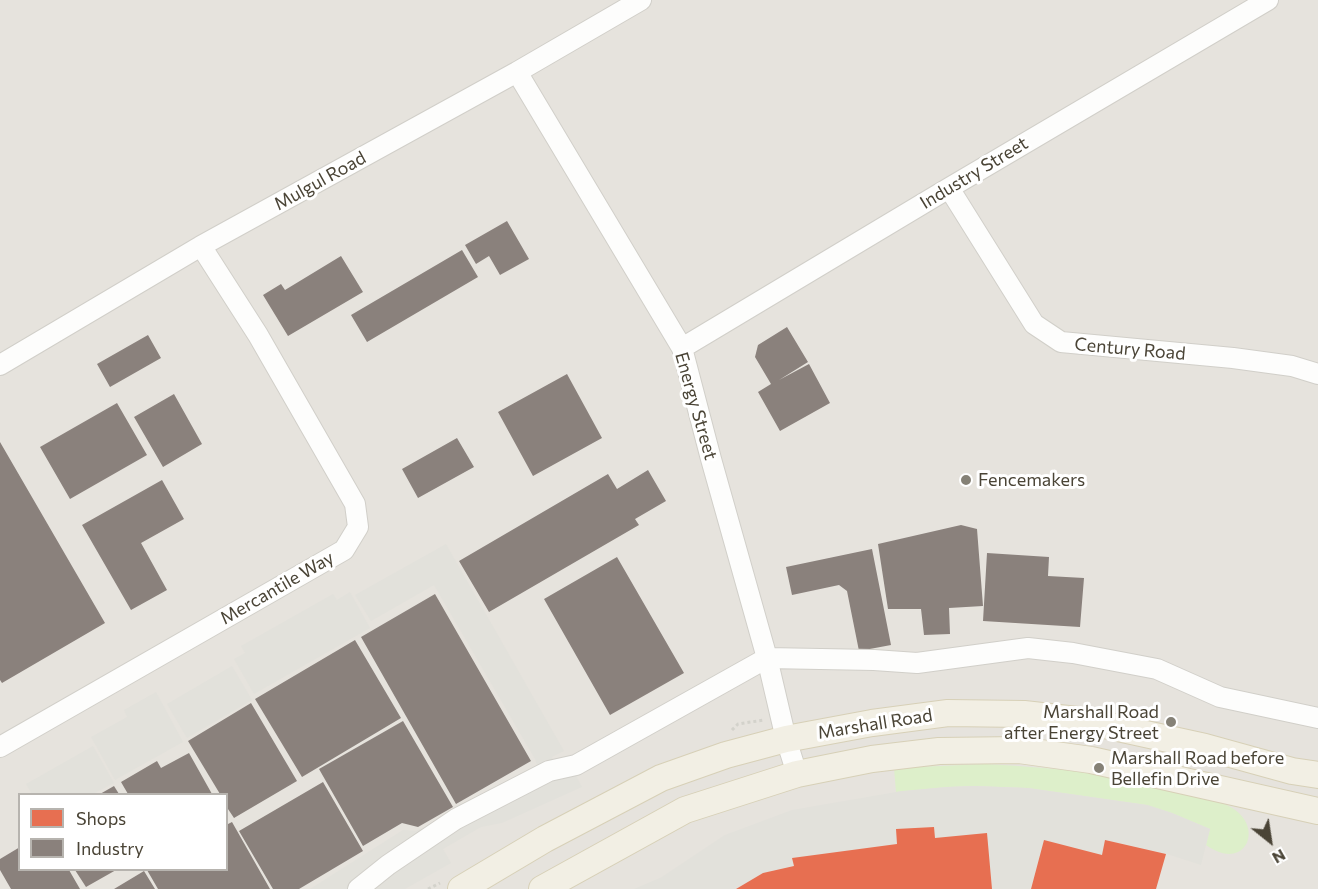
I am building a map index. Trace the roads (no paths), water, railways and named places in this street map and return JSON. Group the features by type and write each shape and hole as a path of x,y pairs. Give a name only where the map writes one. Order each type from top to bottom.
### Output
{"main road":[{"name":"Marshall Road","path":"461,889 545,839 661,778 726,755 786,739 872,723 948,713 1024,714 1096,724 1205,747 1318,775"},
{"name":"Marshall Road","path":"542,889 685,810 797,774 872,759 939,751 1019,750 1091,760 1318,811"},
{"path":"1274,801 1284,768"},
{"path":"567,889 634,837"}],"street":[{"name":"Mulgul Road","path":"0,365 201,246 517,72 641,0"},
{"name":"Industry Street","path":"682,348 1268,0"},
{"name":"Energy Street","path":"517,72 682,348 797,774"},
{"name":"Century Road","path":"949,188 1034,324 1061,342 1233,358 1292,366 1318,374"},
{"name":"Mercantile Way","path":"0,747 344,550 358,527 355,504 258,335 201,246"},
{"path":"358,889 388,865 456,819 549,771 576,765 767,658 917,663 1028,648 1073,653 1157,669 1220,697 1318,718"}],"place":[{"name":"Fencemakers","path":"966,480"},
{"name":"Marshall Road after Energy Street","path":"1171,722"},
{"name":"Marshall Road before Bellefin Drive","path":"1099,768"}]}
